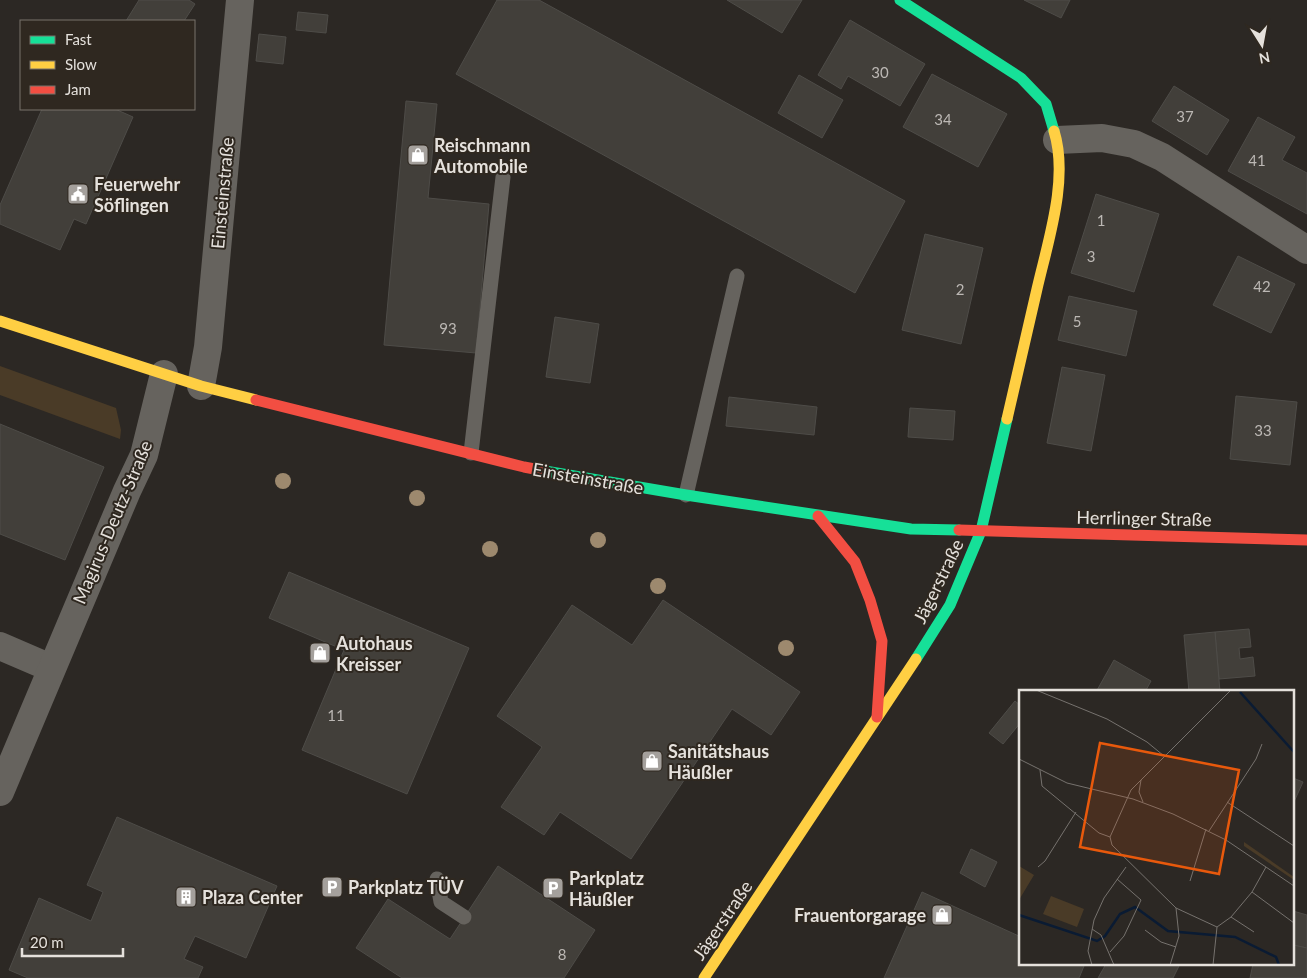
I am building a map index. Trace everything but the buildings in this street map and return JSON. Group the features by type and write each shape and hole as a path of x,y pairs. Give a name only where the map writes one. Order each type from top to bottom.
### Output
{"street":[{"name":"Einsteinstraße","path":"201,386 208,347 240,0"},
{"name":"Jägerstraße","path":"707,977 937,628 950,605 981,531 1054,215 1059,174 1057,140 1046,104 1021,78 900,0"},
{"path":"1057,140 1102,138 1134,144 1162,157 1307,250"},
{"name":"Einsteinstraße","path":"0,321 201,386 524,467 818,516 911,529 981,531"},
{"name":"Magirus-Deutz-Straße","path":"0,792 51,668 144,455 164,374"},
{"path":"818,516 855,562 870,600 882,642 877,718"},
{"name":"Herrlinger Straße","path":"981,531 1307,540"},
{"path":"0,646 51,668"}],"lane":[{"path":"471,453 503,177"},
{"path":"686,495 737,276"},
{"path":"437,878 441,902 464,917"}],"shaded area":[{"path":"0,366 116,408 121,430 120,439 0,395"}],"traffic: fast":[{"path":"900,0 1021,78 1046,104 1054,131"},
{"path":"916,659 950,605 981,531 1007,419"},
{"path":"545,471 686,495 911,529 959,530"}],"traffic: slow":[{"path":"1007,419 1055,210 1059,169 1054,131"},
{"path":"0,321 201,386 256,400"},
{"path":"704,978 916,659"}],"traffic: jam":[{"path":"256,400 545,471"},
{"path":"818,516 855,562 870,600 882,641 877,717"},
{"path":"959,530 1307,540"}],"place":[{"name":"Reischmann Automobile","path":"418,155"},
{"name":"Feuerwehr Söflingen","path":"78,194"},
{"name":"Autohaus Kreisser","path":"320,653"},
{"name":"Sanitätshaus Häußler","path":"652,761"},
{"name":"Parkplatz TÜV","path":"332,887"},
{"name":"Parkplatz Häußler","path":"553,888"},
{"name":"Plaza Center","path":"186,897"},
{"name":"Frauentorgarage","path":"942,915"}]}
